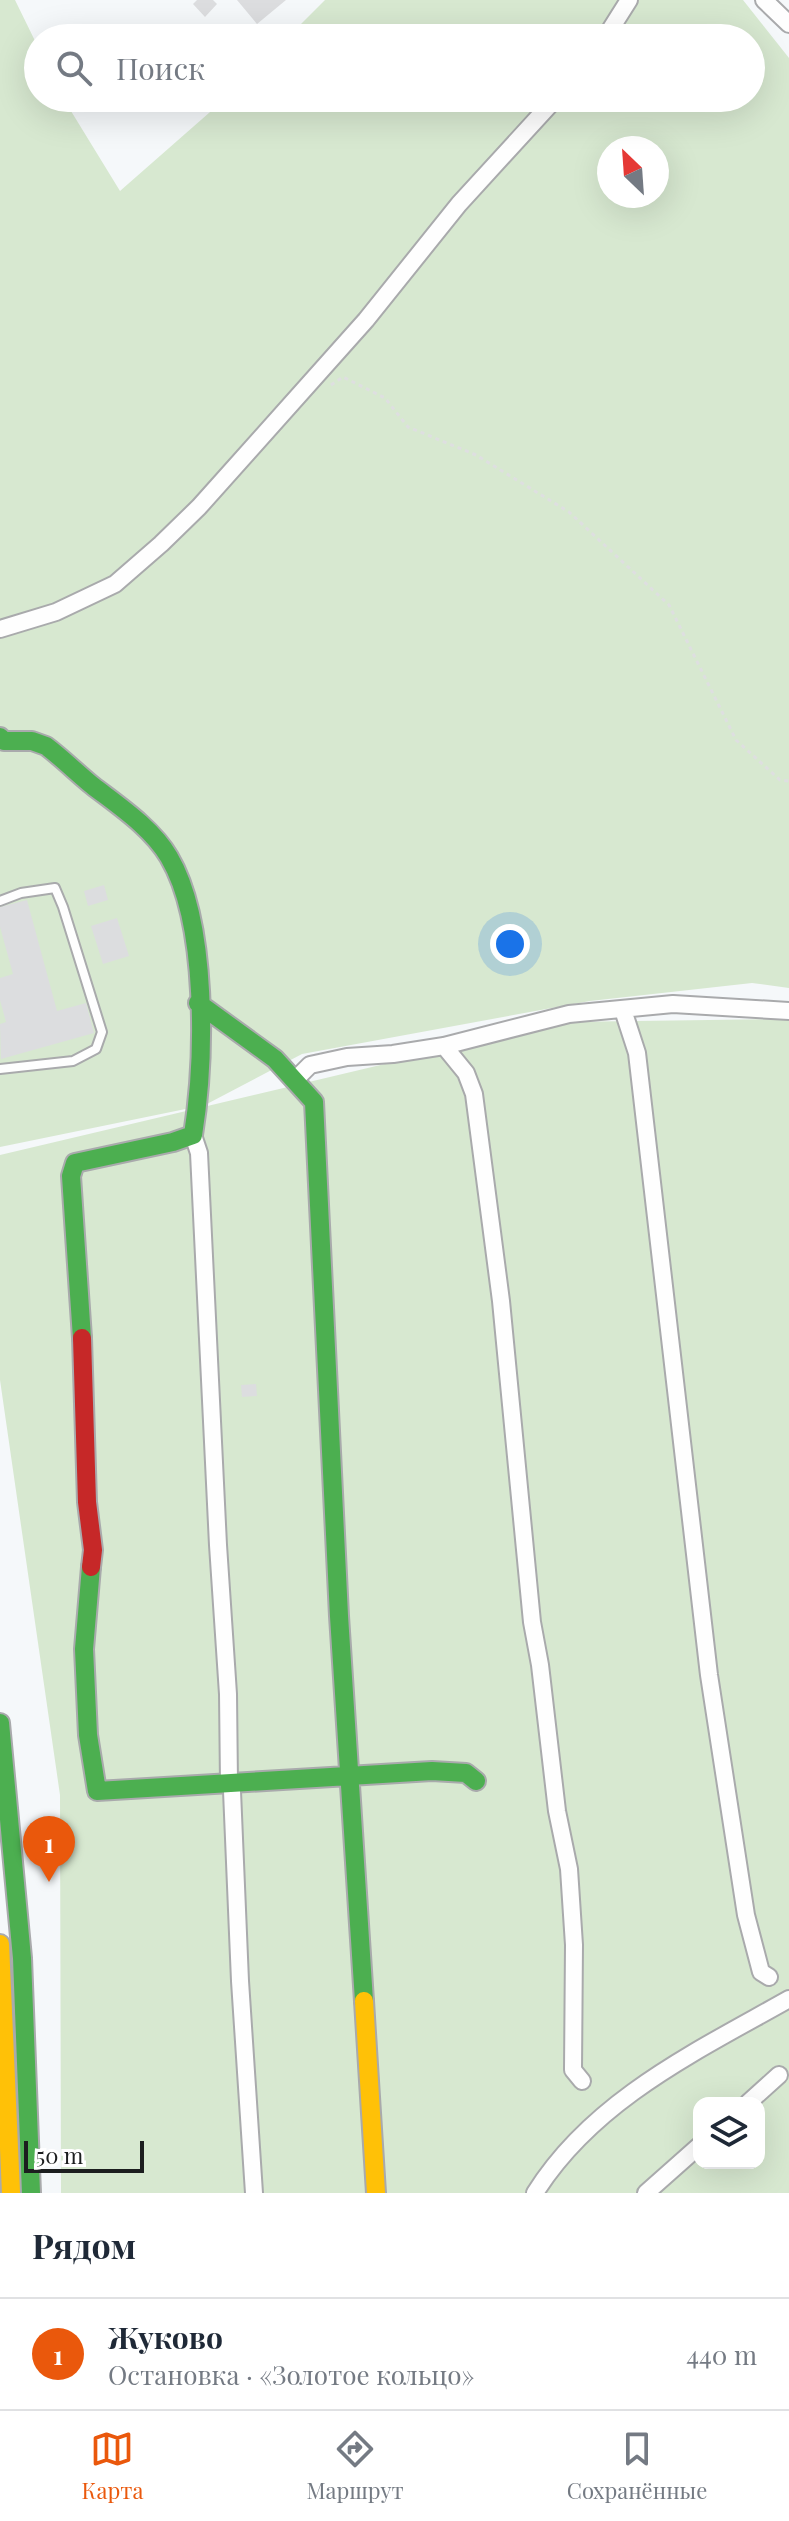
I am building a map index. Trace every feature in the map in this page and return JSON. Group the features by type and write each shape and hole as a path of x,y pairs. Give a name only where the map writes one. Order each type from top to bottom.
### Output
{"main road":[{"path":"0,737 4,741 39,742 135,820 170,856 184,889 194,944 201,1054 198,1113 193,1135 75,1163 71,1176 80,1291 87,1502 93,1550 84,1649 88,1735 97,1791 432,1771 466,1773 476,1781"},
{"path":"198,1003 247,1036 297,1078 314,1102 349,1778 376,2193"},
{"path":"0,1723 11,1809 21,1934 31,2193"},
{"path":"0,1944 5,2164 11,2193"}],"street":[{"path":"614,24 629,0"},
{"path":"764,0 789,24"},
{"path":"0,629 56,612 115,584 161,544 199,507 366,320 459,204 543,112"},
{"path":"297,1078 310,1065 347,1057 444,1046 569,1014 673,1004 789,1011"},
{"path":"623,1010 639,1068 709,1675 746,1915 761,1972 769,1977"},
{"path":"444,1046 466,1073 474,1094 487,1189 532,1622 557,1811 569,1869 574,1945 573,2070 582,2081"},
{"path":"193,1135 199,1153 228,1694 229,1783 232,1791 247,2117 254,2193"},
{"path":"535,2193 549,2170 585,2130 629,2094 789,1999"},
{"path":"755,2097 779,2075"},
{"path":"646,2193 693,2151"}],"lane":[{"path":"0,901 21,893 55,888 102,1032 96,1049 73,1061 0,1069"}],"path":[{"path":"320,391 343,377 385,398 408,427 476,455 569,512 669,605 736,740 780,780 789,781"}],"green space":[{"path":"0,0 15,0 27,24 24,24 24,112 72,112 120,191 210,112 765,112 765,28 789,58 789,988 752,983 590,1001 302,1054 205,1105 0,1147"},
{"path":"325,0 743,0 762,24 301,24"},
{"path":"789,1019 789,2193 61,2193 60,1795 0,1380 0,1155 562,1022"}],"building":[{"path":"197,0 213,0 217,4 205,17 193,4"},
{"path":"237,0 286,0 257,24"},
{"path":"104,885 108,900 88,906 84,891"},
{"path":"27,900 57,1011 86,1003 94,1033 1,1059 0,1024 6,1022 0,1000 0,978 13,974 0,927 0,907"},
{"path":"117,918 129,956 103,964 91,926"},
{"path":"256,1384 257,1396 242,1397 241,1385"}],"traffic: fast":[{"path":"0,737 4,741 32,741 46,746 154,836 169,857 182,885 197,954 201,1031 193,1135 75,1163 71,1176 82,1338"},
{"path":"198,1003 275,1059 314,1102 339,1616 364,2001"},
{"path":"91,1567 84,1649 88,1735 97,1791 432,1771 466,1773 476,1781"},
{"path":"0,1723 22,1958 31,2193"}],"traffic: slow":[{"path":"0,1944 11,2193"},
{"path":"364,2001 376,2193"}],"traffic: jam":[{"path":"82,1338 87,1502 93,1550 91,1567"}],"place":[{"name":"Жуково","path":"49,1882"}]}
